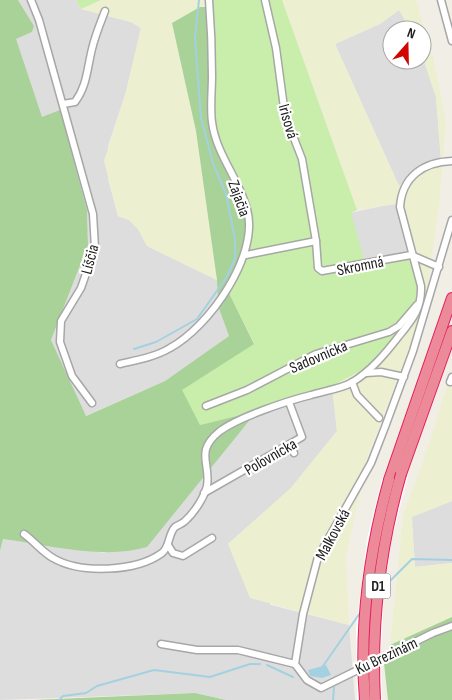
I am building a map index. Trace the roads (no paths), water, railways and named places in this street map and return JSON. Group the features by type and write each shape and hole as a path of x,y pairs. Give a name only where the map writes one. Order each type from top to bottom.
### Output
{"highway":[{"name":"D1","path":"365,700 363,660 366,597 374,541 389,480 452,298"},
{"name":"D1","path":"376,700 374,651 377,589 385,538 401,474 452,331"}],"street":[{"name":"Líščia","path":"31,0 40,20 93,214 95,248 81,288 61,321 60,342 72,376 92,403"},
{"name":"Zajačia","path":"120,364 150,357 170,349 180,342 215,308 246,255 249,227 248,212 218,143 212,122 212,42 209,0"},
{"name":"Irisová","path":"265,0 276,48 285,115 302,159 316,241"},
{"path":"441,0 451,29 452,41"},
{"path":"63,104 75,102 81,94 89,71 97,31 105,11"},
{"path":"24,534 52,558 70,565 90,568 110,568 151,560 162,553 168,545 174,528 184,522 204,493 207,486 203,458 209,443 218,433 231,424 289,402 352,382 375,366 416,315 421,298 417,269 411,255 400,207 401,196 406,182 412,174 425,166 452,161"},
{"name":"Malkovská","path":"295,664 303,614 318,557 371,463 404,377 452,220"},
{"path":"246,255 316,241"},
{"name":"Skromná","path":"316,241 318,268 322,271 411,255"},
{"path":"411,255 439,267"},
{"name":"Sadovnícka","path":"206,406 247,390 316,354 389,332 399,326 412,312 421,298"},
{"path":"365,373 381,372 404,377"},
{"path":"352,382 357,395 379,418"},
{"name":"Poľovnícka","path":"204,493 302,437 289,402"},
{"path":"289,445 294,453"},
{"path":"168,545 173,553 183,556 212,538"},
{"name":"Ku Brezinám","path":"295,664 307,680 322,688 433,633 452,626"},
{"path":"161,644 197,650 238,650 295,664"}],"water":[{"path":"326,665 331,675 322,678 310,676 308,670"}],"waterway":[{"path":"134,349 156,342 197,319 226,278 235,259 235,239 226,194 213,163 201,118 195,38 199,0"},
{"path":"382,589 412,559 452,560"},
{"path":"323,666 360,613"},
{"path":"59,700 63,696 86,693 97,686 154,670 210,677 250,664 260,664"},
{"path":"267,665 293,677"},
{"path":"333,700 334,687"}]}
